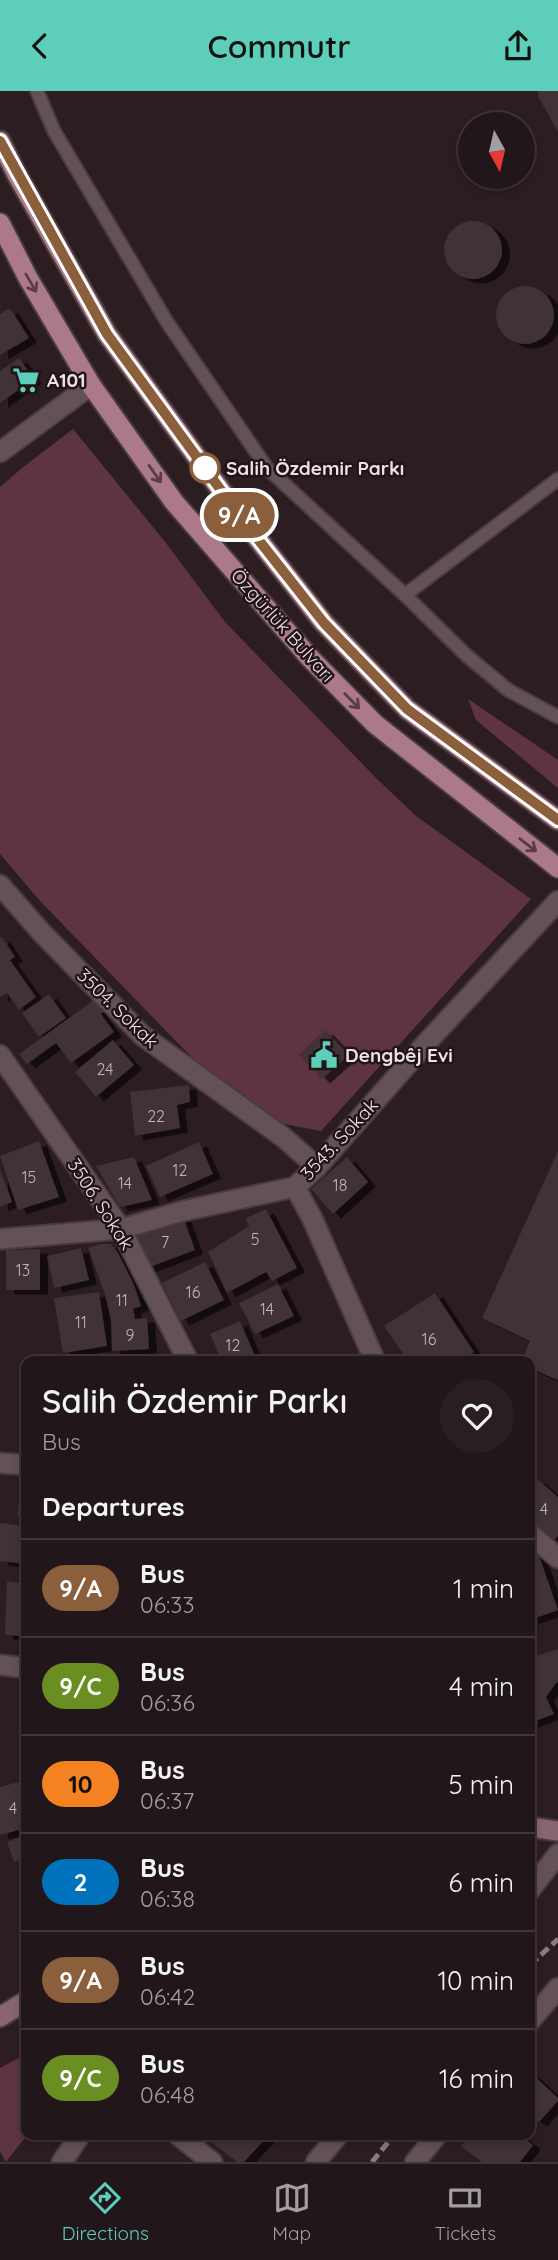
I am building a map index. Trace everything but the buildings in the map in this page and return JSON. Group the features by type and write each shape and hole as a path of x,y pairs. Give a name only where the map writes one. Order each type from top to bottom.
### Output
{"main road":[{"name":"Özgürlük Bulvarı","path":"0,141 107,334 239,515 324,623 407,709 558,820"},
{"name":"Özgürlük Bulvarı","path":"0,223 28,278 92,385 174,502 310,658 375,724 558,868"},
{"path":"535,1828 558,1831"},
{"path":"2,2012 21,2003"}],"street":[{"path":"0,451 92,385"},
{"name":"3504. Sokak","path":"0,885 42,933 143,1036 283,1137 317,1167"},
{"name":"3543. Sokak","path":"0,1239 121,1229 183,1211 295,1187 317,1167 429,1040 558,901"},
{"name":"3506. Sokak","path":"0,1055 121,1229 185,1356"},
{"path":"295,1187 373,1356"},
{"path":"0,1463 21,1465"},
{"path":"535,1538 558,1559"},
{"path":"0,1665 21,1667"},
{"path":"535,1884 558,1854"},
{"path":"535,2015 558,1988"},
{"path":"62,2162 77,2140"},
{"path":"184,2140 212,2162"},
{"path":"316,2162 334,2140"},
{"path":"415,2162 433,2140"}],"lane":[{"path":"37,91 54,131 167,322 267,468 466,655 508,690 558,717"},
{"path":"405,595 558,479"}],"shaded area":[{"path":"73,429 166,543 225,622 376,778 416,816 531,899 321,1131 279,1123 205,1071 41,902 0,854 0,487"},
{"path":"468,699 558,760 558,788 476,720"},
{"path":"21,2057 21,2140 23,2140 6,2162 0,2151 0,2068"}],"railway":[{"path":"535,1960 558,1939"},
{"path":"372,2162 390,2140"}],"bus line":[{"name":"9/A","path":"0,141 107,334 239,515 324,623 407,709 558,820"}],"place":[{"name":"A101","path":"26,380"},
{"name":"Salih Özdemir Parkı","path":"205,468"},
{"name":"Dengbêj Evi","path":"324,1055"}]}
